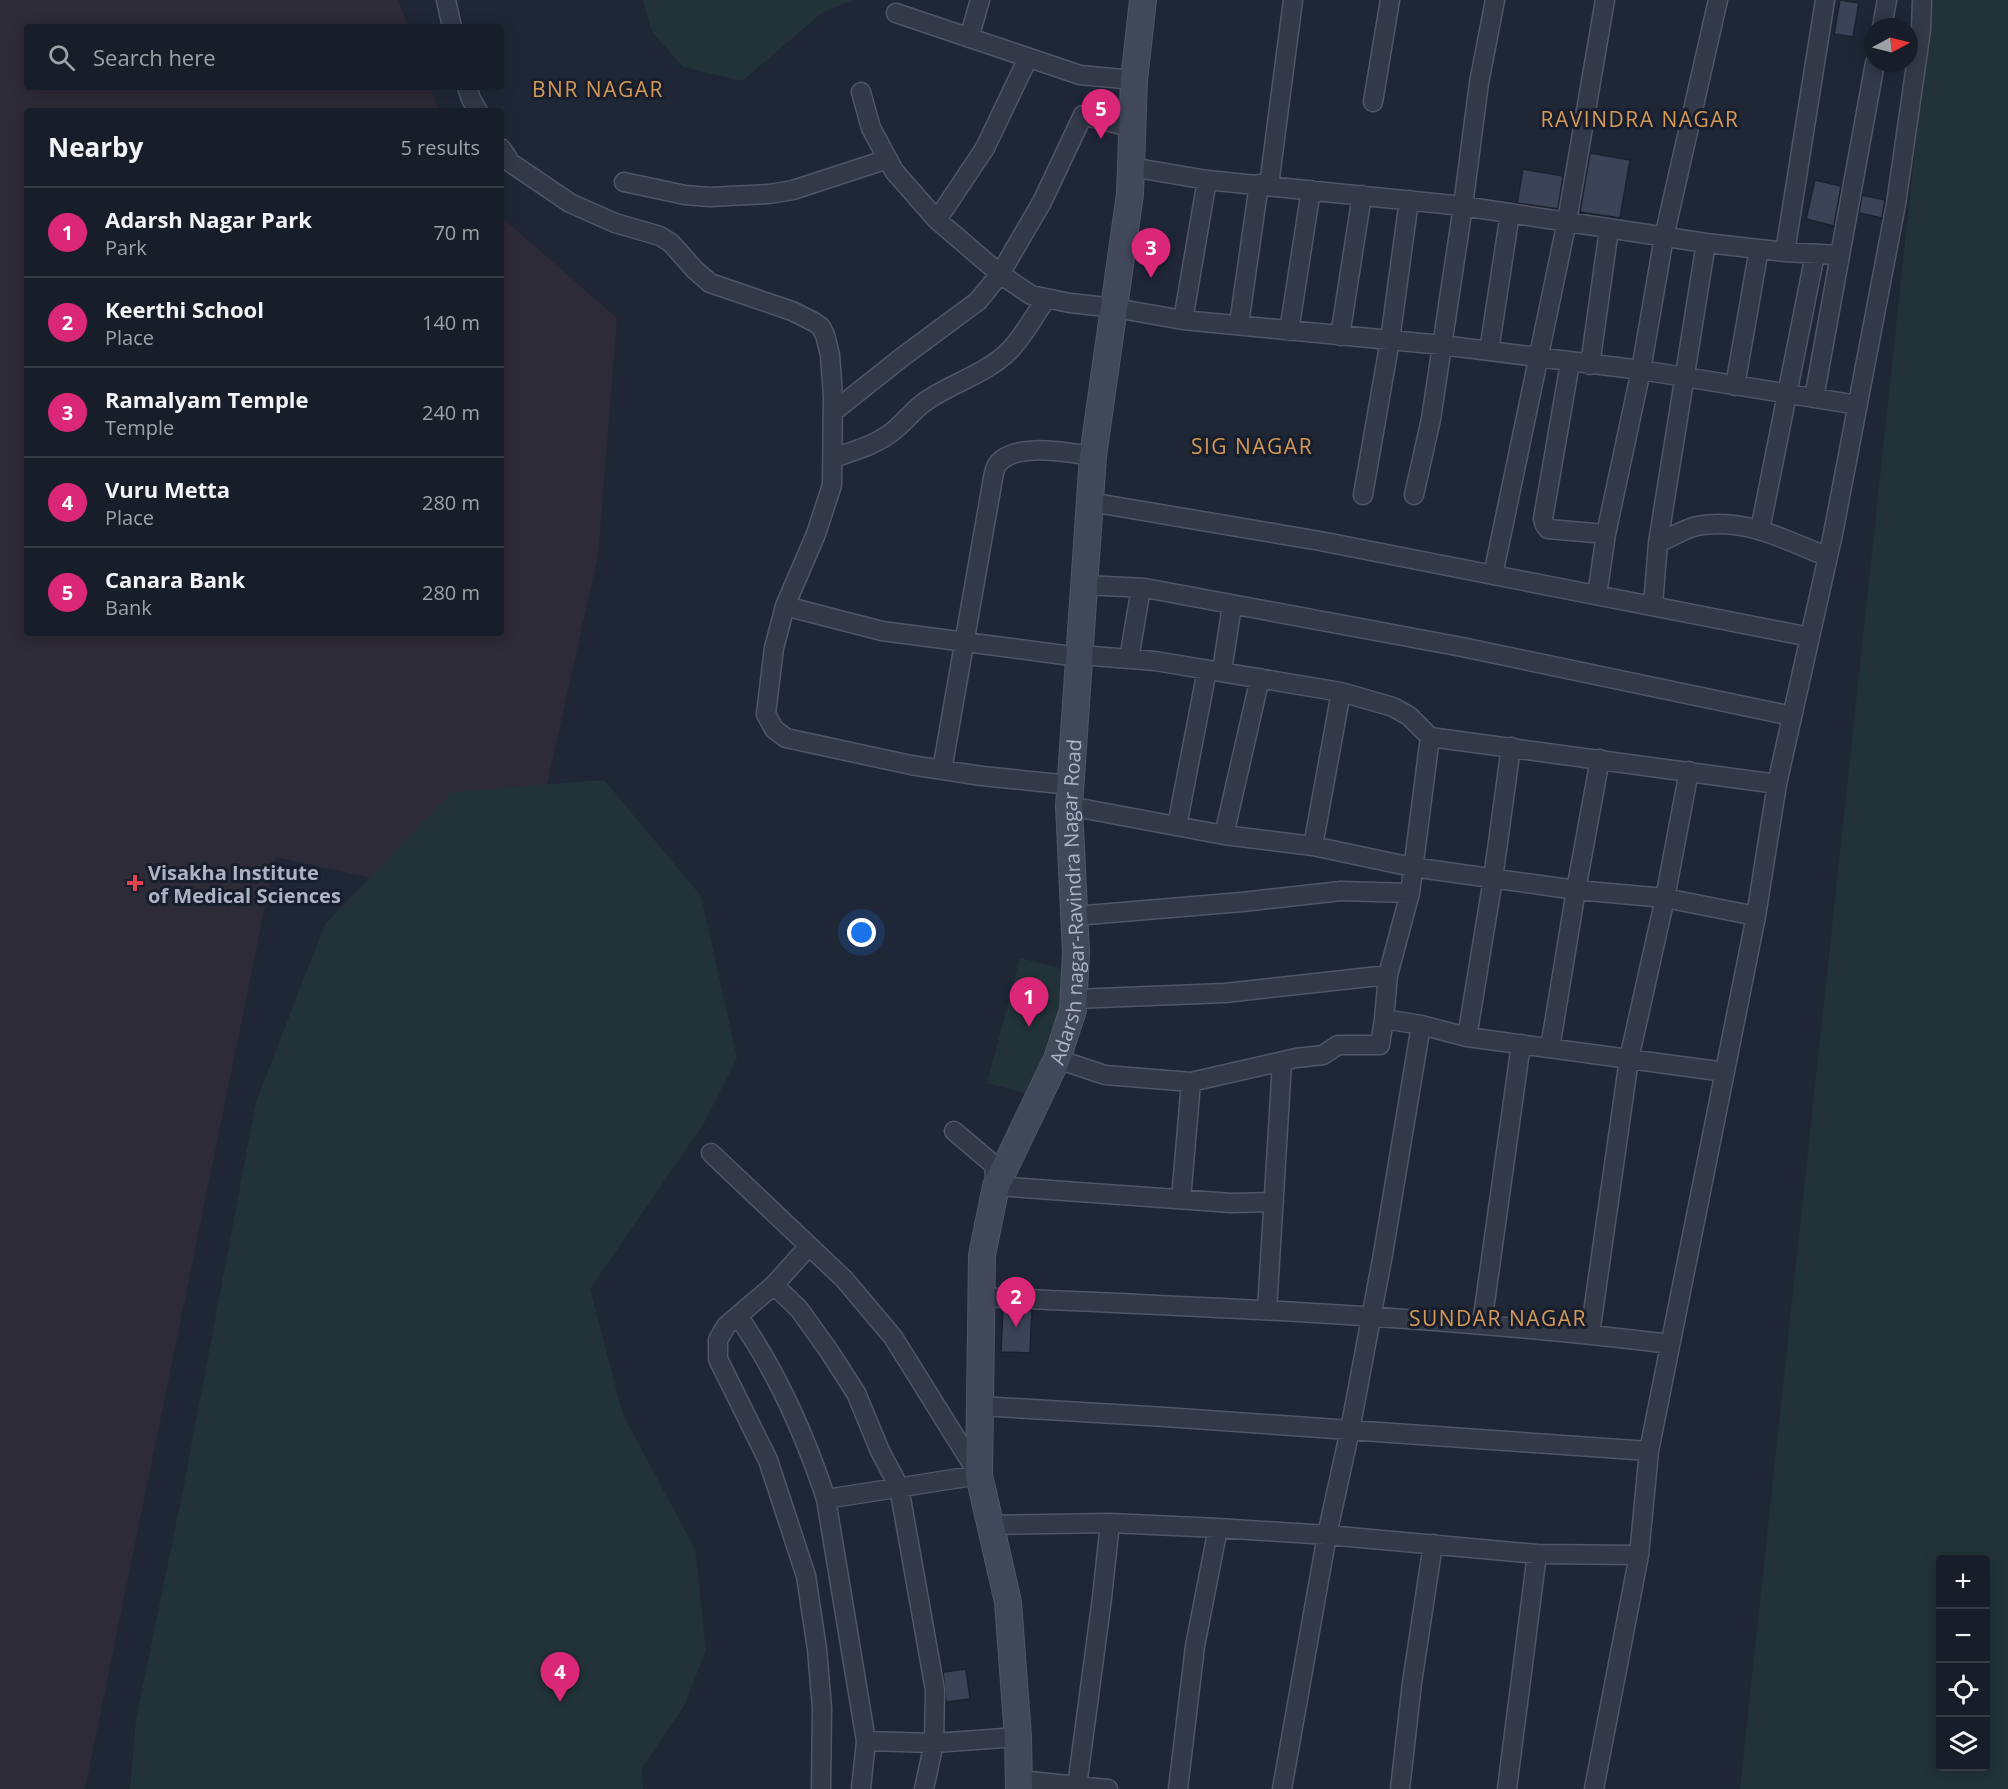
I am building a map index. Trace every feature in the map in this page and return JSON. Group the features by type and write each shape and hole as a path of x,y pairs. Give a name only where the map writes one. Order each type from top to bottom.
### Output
{"street":[{"path":"446,0 451,24"},
{"path":"969,38 980,0"},
{"name":"Adarsh nagar-Ravindra Nagar Road","path":"1019,1785 1018,1737 1008,1602 979,1475 982,1255 996,1186 1057,1059 1073,1010 1076,953 1070,796 1079,656 1093,456 1130,194 1134,80 1143,0"},
{"path":"1239,324 1264,185 1293,0"},
{"path":"1373,102 1390,0"},
{"path":"1414,495 1431,419 1479,83 1495,0"},
{"path":"1493,575 1567,221 1605,0"},
{"path":"1597,595 1606,534 1641,370 1664,237 1718,0"},
{"path":"1785,252 1825,0"},
{"path":"1884,18 1887,0"},
{"path":"1594,1789 1639,1555 1648,1451 1756,916 1777,784 1828,557 1896,204 1921,30 1922,0"},
{"path":"896,13 1080,75 1134,80"},
{"path":"937,220 985,148 1028,58"},
{"path":"1814,398 1873,72"},
{"path":"468,90 476,108"},
{"path":"861,92 871,128 894,171 937,220 1000,274 1031,295 1183,320 1442,345 1538,359 1641,370 1858,405"},
{"path":"833,412 978,301 1000,274 1042,201 1083,115 1133,128"},
{"path":"504,152 512,163 570,203 615,223 660,236 671,243 694,270 710,283 792,311 821,327 825,335 830,355 833,412 832,484 816,534 785,606 774,648 766,714 774,729 786,738 1070,796 1178,826 1224,835 1313,846 1412,867 1492,879 1665,898 1756,916"},
{"path":"624,182 685,195 710,197 769,194 793,190 888,159"},
{"path":"1131,167 1207,180 1463,206 1706,243 1785,252 1839,255"},
{"path":"1183,320 1207,180"},
{"path":"1289,331 1311,190"},
{"path":"1340,336 1362,195"},
{"path":"1363,495 1390,340 1409,200"},
{"path":"1489,351 1510,213"},
{"path":"1590,365 1609,229"},
{"path":"1653,605 1658,543 1706,243"},
{"path":"1735,386 1759,249"},
{"path":"1760,530 1815,254"},
{"path":"833,458 879,441 893,431 918,406 993,364 1021,337 1046,298"},
{"path":"1570,363 1543,519 1548,529 1606,534"},
{"path":"942,770 997,466 1008,456 1042,450 1093,456"},
{"path":"1090,502 1320,541 1810,637"},
{"path":"1658,543 1694,527 1732,523 1760,530 1828,557"},
{"path":"1085,585 1141,588 1462,647 1792,716"},
{"path":"1129,659 1141,588"},
{"path":"1178,826 1214,670 1232,605"},
{"path":"785,606 882,631 964,643 1079,656 1129,659 1214,670 1341,692 1393,707 1409,716 1430,737 1777,784"},
{"path":"1224,835 1260,678"},
{"path":"1313,846 1341,692"},
{"path":"1057,1059 1105,1075 1191,1082 1296,1058 1323,1055 1338,1045 1380,1045 1388,975 1410,893 1430,737"},
{"path":"1467,1037 1511,747"},
{"path":"1550,1048 1600,759"},
{"path":"1590,1334 1629,1059 1665,898 1689,771"},
{"path":"1075,916 1341,891 1410,893"},
{"path":"1074,999 1225,993 1388,975"},
{"path":"1384,1019 1421,1025 1467,1037 1725,1071"},
{"path":"1282,1789 1328,1535 1350,1430 1421,1025"},
{"path":"1482,1324 1521,1044"},
{"path":"1267,1310 1282,1063"},
{"path":"1181,1199 1191,1082"},
{"path":"954,1131 994,1165 996,1186 1232,1203 1275,1202"},
{"path":"711,1153 844,1279 893,1337 979,1475 825,1499"},
{"path":"809,1246 774,1285 726,1326 718,1340 718,1359 768,1460 806,1576 818,1649 822,1708 821,1789"},
{"path":"774,1285 799,1309 830,1351 856,1393 880,1451 899,1487 935,1690 934,1743 924,1789"},
{"path":"981,1297 1267,1310 1482,1324 1670,1344"},
{"path":"738,1316 787,1398 816,1468 825,1499 866,1741 861,1789"},
{"path":"980,1406 1648,1451"},
{"path":"990,1525 1110,1523 1328,1535 1538,1554 1639,1555"},
{"path":"1077,1786 1110,1523"},
{"path":"1178,1789 1196,1646 1218,1528"},
{"path":"1400,1789 1433,1544"},
{"path":"1507,1789 1538,1554"},
{"path":"866,1741 934,1743 1018,1737"},
{"path":"1019,1785 1108,1789"}],"shaded area":[{"name":"Visakha Institute of Medical Sciences","path":"0,0 398,0 407,24 24,24 24,90 431,90 438,108 24,108 24,636 504,636 504,220 617,318 598,555 519,910 275,857 85,1789 0,1789"},
{"path":"643,0 853,0 823,12 742,81 683,67 652,32"},
{"path":"1931,0 2008,0 2008,1789 1740,1789"},
{"path":"604,780 701,896 737,1058 704,1123 590,1289 623,1415 695,1549 706,1650 684,1706 642,1768 643,1789 130,1789 136,1720 184,1485 256,1102 325,924 452,792"},
{"path":"1020,958 1071,971 1039,1097 987,1083"}],"building":[{"path":"1840,0 1859,3 1853,37 1834,34"},
{"path":"1590,153 1630,160 1620,218 1580,212"},
{"path":"1523,169 1563,176 1558,209 1517,203"},
{"path":"1815,180 1841,186 1834,226 1806,219"},
{"path":"1862,195 1885,200 1882,218 1859,213"},
{"path":"1003,1309 1032,1310 1030,1353 1001,1352"},
{"path":"966,1669 970,1699 946,1702 943,1672"}],"place":[{"name":"Canara Bank","path":"1101,139"},
{"name":"Ramalyam Temple","path":"1151,278"},
{"name":"Visakha Institute of Medical Sciences","path":"135,883"},
{"name":"Adarsh Nagar Park","path":"1029,1027"},
{"name":"Keerthi School","path":"1016,1327"},
{"name":"Vuru Metta","path":"560,1702"}],"district":[{"name":"BNR NAGAR","path":"598,89"},
{"name":"RAVINDRA NAGAR","path":"1640,119"},
{"name":"SIG NAGAR","path":"1252,446"},
{"name":"SUNDAR NAGAR","path":"1498,1318"}]}
